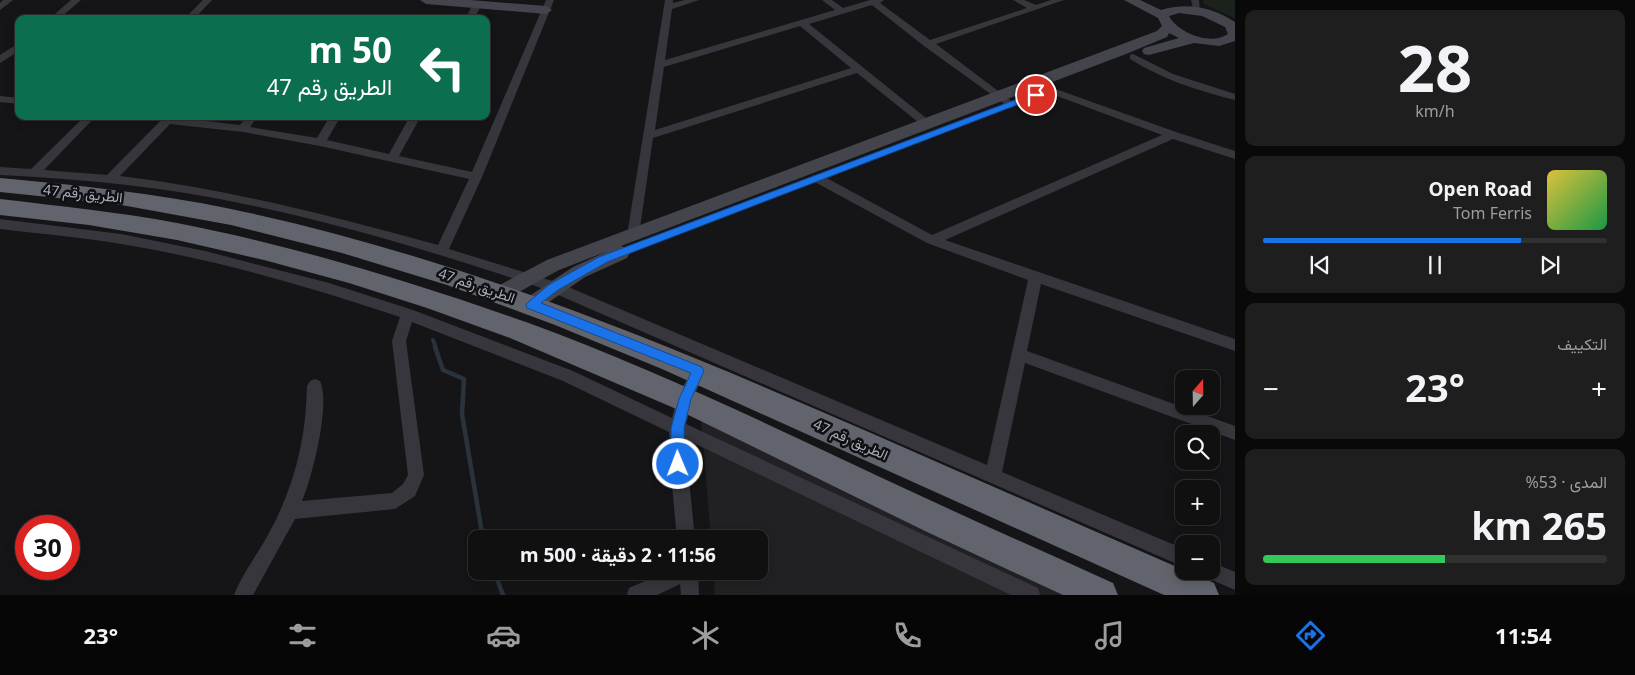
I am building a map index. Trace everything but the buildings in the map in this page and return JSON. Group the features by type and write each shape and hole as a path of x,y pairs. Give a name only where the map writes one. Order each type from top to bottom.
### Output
{"highway":[{"name":"الطريق رقم 47","path":"0,186 92,194 208,211 321,237 407,252 501,293 698,371 824,415 1202,595"},
{"name":"الطريق رقم 47","path":"0,208 84,216 161,229 259,250 336,280 445,304 510,328 685,399 975,538 1101,595"}],"street":[{"path":"58,15 77,0"},
{"path":"192,15 208,0"},
{"path":"426,0 477,4 548,5 476,177 441,252"},
{"path":"633,234 668,4 695,0"},
{"path":"826,0 842,11"},
{"path":"1017,0 1035,8"},
{"path":"927,44 1060,0"},
{"path":"1130,0 1167,17 1196,5 1214,15 1234,30 1226,41 1217,42 1195,39 1174,31 1167,17 1147,0"},
{"path":"659,65 876,1 927,44 1005,100"},
{"path":"471,15 477,4"},
{"path":"532,304 554,287 603,260 817,178 1157,37 1162,34 1167,17"},
{"path":"802,23 927,124"},
{"path":"501,293 553,265 927,124 1005,100 1050,90 1133,57 1173,43 1195,39"},
{"path":"0,60 15,49"},
{"path":"1133,57 1153,70 1169,77 1235,97"},
{"path":"648,136 858,69"},
{"path":"1050,90 1172,135 1235,155"},
{"path":"0,99 15,101"},
{"path":"35,172 87,120"},
{"path":"110,179 167,120"},
{"path":"182,120 320,142 476,177"},
{"path":"243,129 250,120"},
{"path":"320,142 334,120"},
{"path":"393,157 414,120"},
{"path":"932,240 1172,135"},
{"path":"0,171 35,172 110,179 185,189 261,203 407,252 441,252 528,278 554,287 824,415 993,475 1175,554"},
{"path":"817,178 932,240 981,259 1036,276 1235,345"},
{"path":"0,224 77,232 156,246 246,266 336,280 408,314 568,376 1031,595"},
{"path":"993,475 1036,276"},
{"path":"289,512 395,501 409,490 416,475 399,341 408,314"},
{"path":"1018,354 1235,433"},
{"path":"685,530 678,464 677,428 685,399 698,371"},
{"path":"242,595 289,512 300,485 307,462 314,421 315,386"},
{"path":"1220,574 1235,581"},
{"path":"636,595 669,580"},
{"path":"689,580 690,595"}],"shaded area":[{"path":"1203,0 1235,0 1235,18 1204,4"},
{"path":"700,407 1109,595 715,595 714,580 768,580 768,530 710,530"}],"waterway":[{"path":"433,340 436,348"},
{"path":"435,347 443,370 464,379 462,414 481,530"},
{"path":"497,580 503,595"}],"route":[{"path":"678,464 677,428 685,399 698,371 532,304 554,287 603,260 1036,95"}]}
